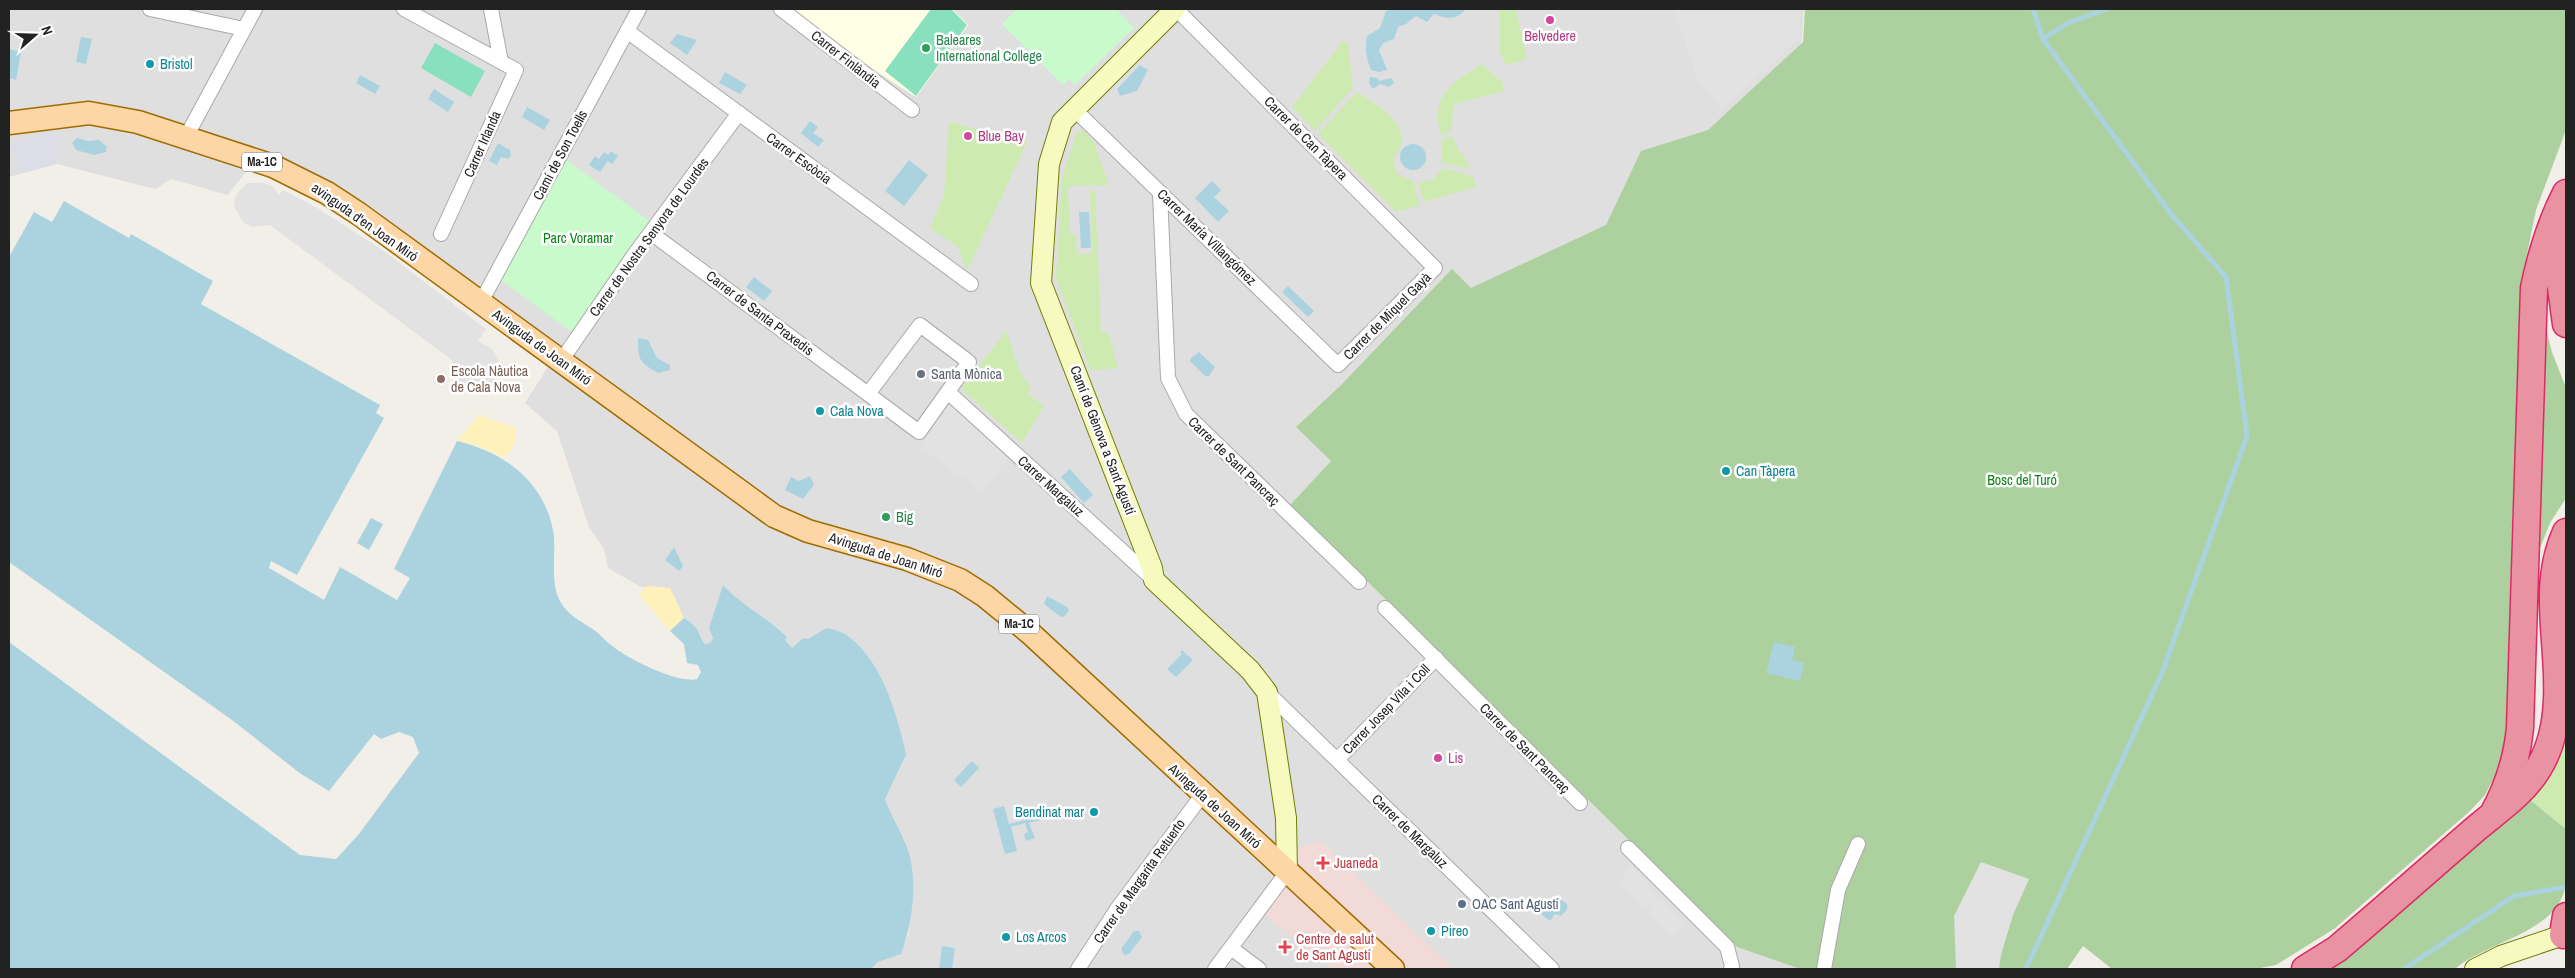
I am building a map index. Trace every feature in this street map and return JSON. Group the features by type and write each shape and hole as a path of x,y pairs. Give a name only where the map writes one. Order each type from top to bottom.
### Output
{"highway":[{"path":"2493,814 2503,796 2511,774 2520,728 2534,288 2542,249 2554,216 2566,192"},
{"path":"2566,198 2561,230 2558,273 2566,324"},
{"path":"2306,969 2337,949 2493,814 2529,782 2544,759 2552,738 2557,696 2552,592 2557,555 2566,532"}],"main road":[{"name":"avinguda d'en Joan Miró","path":"9,123 89,113 138,122 273,166 302,179 351,209 481,302"},
{"name":"Avinguda de Joan Miró","path":"481,302 774,516 808,531 938,570 974,588 1030,633 1393,969"}],"street":[{"path":"150,9 244,29"},
{"path":"186,137 255,9"},
{"name":"Carrer Irlanda","path":"404,9 516,70 441,234"},
{"name":"Carrer Irlanda","path":"491,9 501,62"},
{"name":"Camí de Son Toells","path":"481,302 639,9"},
{"name":"Carrer Finlàndia","path":"781,9 912,110"},
{"name":"Camí de Gènova a Sant Agustí","path":"1154,580 1152,568 1042,283 1049,164 1062,122 1175,9"},
{"name":"Carrer de Can Tàpera","path":"1175,9 1435,268"},
{"name":"Carrer Escòcia","path":"627,31 971,284"},
{"name":"Carrer María Villangómez","path":"1075,110 1338,365"},
{"name":"Carrer de Nostra Senyora de Lourdes","path":"561,361 651,233 739,114"},
{"name":"Carrer de Sant Pancraç","path":"1160,192 1168,378 1186,414 1359,582"},
{"name":"Carrer de Santa Praxedis","path":"651,233 919,432 948,392"},
{"name":"Carrer de Miquel Gayà","path":"1338,365 1435,268"},
{"path":"868,394 920,325 969,362 948,392"},
{"name":"Carrer Margaluz","path":"948,392 1154,580"},
{"path":"1154,580 1250,670 1267,692 1286,818 1287,872 1215,969"},
{"name":"Carrer de Sant Pancraç","path":"1385,608 1580,803"},
{"name":"Carrer Josep Vila i Coll","path":"1337,760 1436,658"},
{"name":"Carrer de Margaluz","path":"1267,692 1552,969"},
{"name":"Carrer de Margarita Retuerto","path":"1078,969 1117,909 1203,794"},
{"path":"1824,969 1838,890 1858,844"},
{"path":"1628,848 1727,947 1732,966 1731,969"},
{"path":"2476,969 2565,929"},
{"path":"1231,948 1259,969"}],"shaded area":[{"path":"9,9 1804,9 1801,51 1606,231 1471,288 1452,270 1341,385 1296,427 1331,461 1290,505 1737,947 1800,969 871,969 878,962 901,953 909,932 910,909 905,841 893,822 885,799 906,755 826,628 808,639 803,638 792,648 785,640 787,637 777,627 738,601 723,585 709,628 713,638 710,643 705,644 694,624 684,618 670,588 641,587 608,568 604,549 589,527 557,431 525,403 560,348 361,200 262,150 228,195 171,179 155,189 57,164 9,177"},
{"name":"Baleares International College","path":"793,9 952,9 968,25 916,97 873,69"},
{"path":"1673,9 1800,9 1799,39 1722,110 1698,79"},
{"path":"58,132 55,144 57,164 21,173 18,162 14,161 16,153 13,152 10,141"},
{"path":"248,183 265,183 272,186 279,195 283,190 319,209 384,251 486,329 478,341 492,349 499,362 498,377 493,383 475,389 459,384 452,367 452,360 270,225 252,227 244,223 235,208 234,200 238,192"},
{"path":"954,406 1008,458 982,492 920,447 947,407"},
{"path":"1321,841 1453,969 1332,969 1264,914 1283,891 1299,848"},
{"path":"1981,862 2029,879 2013,915 2001,955 1999,969 1956,969 1954,916"},
{"path":"1631,865 1658,896 1644,910 1620,882"},
{"path":"1659,897 1685,922 1672,939 1646,912"}],"green space":[{"name":"Baleares International College","path":"931,9 951,9 967,25 916,96 885,71"},
{"path":"1017,9 1116,9 1134,28 1075,85 1069,79 1063,85 1002,24"},
{"path":"1500,9 1516,9 1527,59 1506,65 1500,53"},
{"name":"Bosc del Turó","path":"1805,9 2566,9 2566,130 2536,210 2526,259 2512,527 2507,731 2500,767 2485,795 2470,811 2334,929 2276,965 2255,969 2112,969 2083,946 2067,969 1800,969 1737,947 1290,505 1331,461 1296,427 1341,385 1452,269 1471,288 1606,225 1641,151 1708,130 1803,42"},
{"path":"1343,41 1348,44 1353,88 1315,131 1292,107"},
{"path":"435,43 485,71 471,97 421,68"},
{"path":"1482,64 1502,82 1504,91 1453,105 1452,129 1441,136 1438,110 1446,91 1462,77"},
{"path":"1357,92 1387,113 1398,126 1402,143 1393,160 1394,165 1401,176 1413,180 1420,205 1396,212 1318,134"},
{"path":"949,122 1027,142 967,271 958,247 930,228 944,195"},
{"path":"1083,130 1094,142 1109,185 1071,186 1068,189 1070,234 1076,234 1077,254 1092,254 1090,191 1095,190 1101,333 1109,333 1118,368 1091,371 1056,279 1062,178 1077,132"},
{"path":"1453,136 1459,153 1463,153 1470,170 1441,162 1441,140"},
{"name":"Parc Voramar","path":"564,158 651,222 573,333 501,280"},
{"path":"1442,168 1473,176 1476,187 1424,202 1418,183 1434,179"},
{"path":"2546,329 2552,352 2566,388 2566,498 2550,523 2540,548 2536,579"},
{"path":"1006,331 1020,372 1031,389 1028,394 1044,406 1022,443 961,389"},
{"path":"2566,707 2566,829 2529,799"},
{"path":"2529,799 2566,829 2566,883 2561,900 2551,914 2537,925 2469,959 2455,969 2330,969 2379,930"}],"sand":[{"path":"479,415 516,428 513,446 509,453 501,457 479,446 457,441"},
{"path":"647,586 670,588 684,618 670,631 639,594"}],"water":[{"path":"1392,9 1466,9 1458,16 1451,18 1434,14 1427,22 1416,16 1406,24 1398,27 1394,39 1383,43 1379,50 1387,70 1379,72 1371,70 1366,53 1367,36 1380,28 1386,11"},
{"path":"677,34 697,40 687,55 670,43"},
{"path":"81,37 92,39 86,64 76,62"},
{"path":"9,49 21,52 16,80 9,78"},
{"path":"1140,65 1148,70 1137,91 1120,96 1117,89"},
{"path":"725,72 747,85 740,94 719,83"},
{"path":"360,75 380,86 375,94 356,83"},
{"path":"1370,77 1377,78 1379,81 1391,78 1394,83 1389,87 1380,84 1373,89 1369,83"},
{"path":"434,89 454,102 448,112 428,99"},
{"path":"527,107 550,120 544,130 522,117"},
{"path":"810,121 818,127 813,133 824,140 818,147 801,133"},
{"path":"77,138 88,141 99,140 107,147 106,152 94,155 76,150 72,143"},
{"path":"498,143 510,150 511,155 508,159 501,157 497,165 489,161"},
{"path":"1413,144 1422,148 1426,157 1422,166 1413,170 1404,166 1400,157 1404,148"},
{"path":"611,151 618,156 612,164 608,161 600,172 589,165 595,156 599,159 604,152 608,155"},
{"path":"909,160 928,175 904,206 885,191"},
{"path":"1212,181 1221,190 1214,197 1229,211 1218,222 1195,198"},
{"path":"64,201 129,238 131,234 213,281 201,304 380,405 376,413 384,418 297,575 271,561 269,568 324,600 340,567 397,600 410,578 394,569 457,441 474,446 505,461 530,483 548,512 553,530 555,585 563,606 575,618 618,650 640,663 678,678 697,679 701,672 698,665 687,663 684,644 670,631 684,618 696,627 705,644 710,643 713,638 709,628 723,585 787,637 785,640 792,648 803,638 808,639 826,628 843,633 858,644 869,657 886,688 893,706 906,755 885,799 904,840 912,868 913,897 909,927 901,954 878,962 871,969 9,969 9,642 300,855 336,859 359,834 419,753 413,737 399,732 381,739 374,734 329,791 301,774 232,720 9,562 9,257 34,212 52,222"},
{"path":"1079,212 1089,212 1091,248 1081,248"},
{"path":"754,277 772,291 764,301 746,287"},
{"path":"1288,286 1314,311 1308,317 1282,292"},
{"path":"638,338 648,340 657,358 670,365 670,370 658,373 643,363 638,351"},
{"path":"1199,352 1215,367 1209,376 1205,376 1190,361"},
{"path":"1070,469 1093,495 1084,503 1061,477"},
{"path":"810,476 814,485 803,499 785,490 791,477 799,481"},
{"path":"371,518 383,524 369,550 357,543"},
{"path":"674,547 683,566 679,571 665,560"},
{"path":"1047,596 1067,607 1069,610 1065,616 1061,617 1044,604"},
{"path":"1774,642 1795,647 1792,660 1804,663 1800,681 1766,673"},
{"path":"1182,650 1193,660 1176,677 1167,669 1182,654 1180,652"},
{"path":"972,761 979,768 961,787 954,780"},
{"path":"1049,805 1052,817 1029,823 1035,838 1026,841 1024,834 1028,832 1025,823 1011,827 1017,851 1005,854 993,809 1004,806 1009,824 1041,816 1040,807"},
{"path":"1553,897 1557,897 1567,904 1567,909 1561,916 1555,914 1550,921 1541,914"},
{"path":"1134,931 1139,931 1142,937 1129,954 1124,955 1121,949"},
{"path":"942,946 955,948 952,969 939,969"}],"waterway":[{"path":"2026,969 2162,673 2247,436 2226,277 2171,214 2043,39 2033,9"},
{"path":"2043,39 2070,22 2107,9"},
{"path":"2404,969 2514,896 2566,887"}],"place":[{"name":"Belvedere","path":"1550,20"},
{"name":"Baleares International College","path":"926,48"},
{"name":"Bristol","path":"150,64"},
{"name":"Blue Bay","path":"968,136"},
{"name":"Santa Mònica","path":"921,374"},
{"name":"Escola Nàutica de Cala Nova","path":"441,379"},
{"name":"Cala Nova","path":"820,411"},
{"name":"Can Tàpera","path":"1726,471"},
{"name":"Big","path":"886,517"},
{"name":"Lis","path":"1438,758"},
{"name":"Bendinat mar","path":"1094,812"},
{"name":"Juaneda","path":"1323,863"},
{"name":"OAC Sant Agustí","path":"1462,904"},
{"name":"Pireo","path":"1431,931"},
{"name":"Los Arcos","path":"1006,937"},
{"name":"Centre de salut de Sant Agustí","path":"1285,947"}]}
